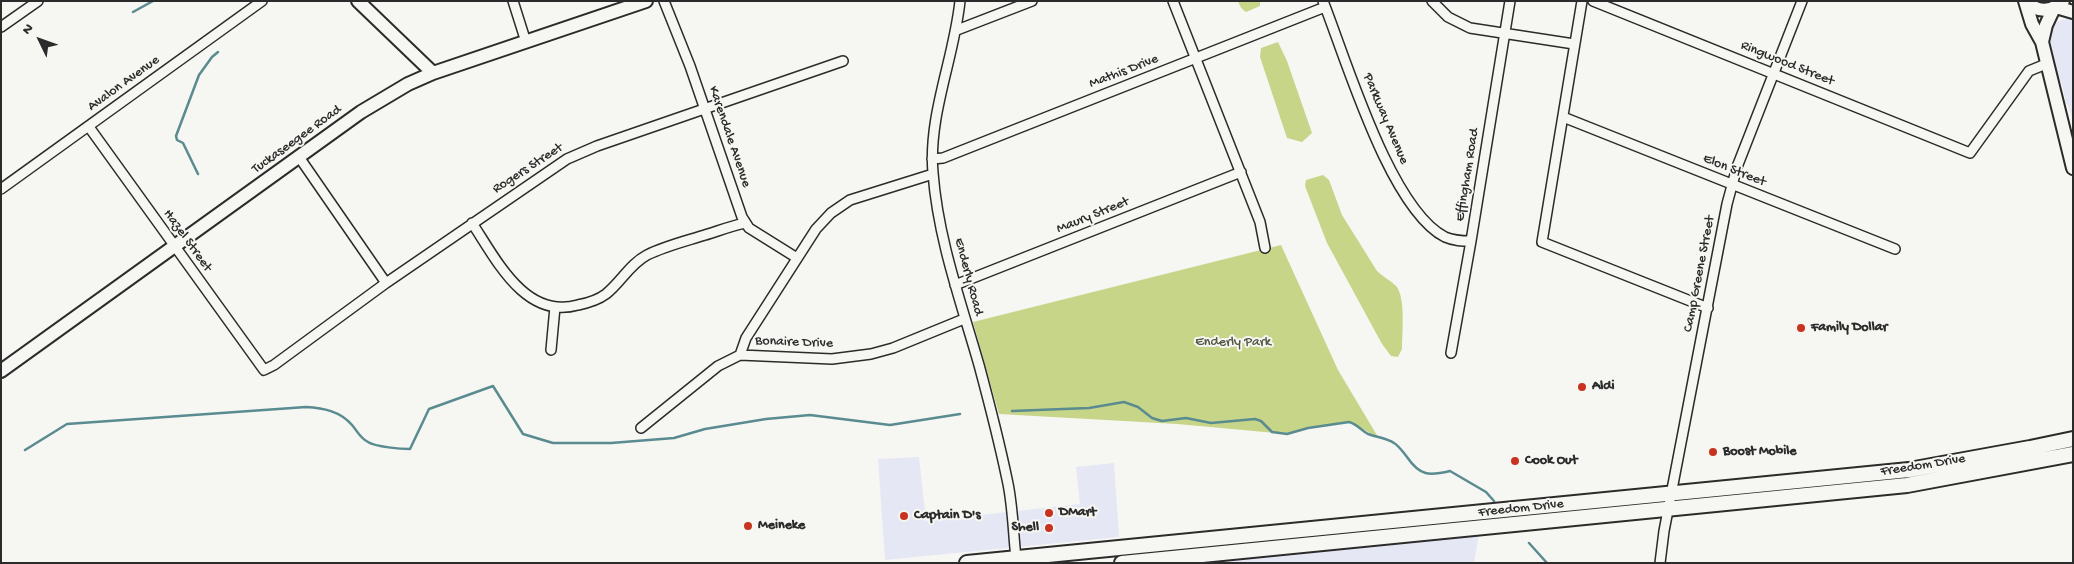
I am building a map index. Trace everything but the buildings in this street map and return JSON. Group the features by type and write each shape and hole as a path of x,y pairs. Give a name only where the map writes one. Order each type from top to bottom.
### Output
{"main road":[{"path":"358,1 433,73"},
{"name":"Tuckaseegee Road","path":"1,372 174,246 385,97 433,73 646,1"},
{"path":"2026,1 2038,9 2045,10 2058,6 2073,12"},
{"path":"2026,1 2032,24 2042,42 2073,168"},
{"path":"2042,42 2046,25 2058,6"},
{"name":"Freedom Drive","path":"966,563 1909,470 2030,448 2073,438"},
{"name":"Freedom Drive","path":"1122,563 1907,485 2073,454"},
{"path":"1344,541 1362,532 1395,529 1398,526 1399,520"},
{"path":"1118,563 1124,553 1177,548 1197,540"}],"street":[{"path":"1,14 4,25 38,1"},
{"name":"Avalon Avenue","path":"1,189 262,1"},
{"path":"512,1 526,42"},
{"name":"Karendale Avenue","path":"664,1 745,222"},
{"name":"Enderly Road","path":"960,1 957,30 937,116 932,159 933,174 941,228 1008,480 1016,558"},
{"path":"957,30 1032,1"},
{"path":"1173,1 1242,172 1260,222 1265,248"},
{"path":"1432,1 1441,11 1456,22 1470,28 1574,44"},
{"name":"Effingham Road","path":"1451,353 1472,241 1510,1"},
{"path":"1582,1 1542,242 1708,308"},
{"name":"Ringwood Street","path":"1593,1 1970,153 2029,71 2046,64"},
{"name":"Camp Greene Street","path":"1660,563 1732,185 1802,1"},
{"name":"Mathis Drive","path":"932,159 943,158 1196,58 1324,4"},
{"name":"Parkway Avenue","path":"1324,4 1381,151 1405,195 1427,222 1442,234 1458,241 1472,241"},
{"name":"Rogers Street","path":"264,370 274,366 386,283 472,223 580,152 844,61"},
{"name":"Elon Street","path":"1563,117 1895,249"},
{"name":"Hazel Street","path":"89,127 264,370"},
{"path":"299,157 386,283"},
{"name":"Maury Street","path":"955,284 1242,172"},
{"path":"740,355 746,338 816,229 840,206 873,192 933,174"},
{"path":"472,223 513,282 539,302 555,307 574,307 592,302 611,290 635,264 648,254 745,222 749,228 797,258"},
{"path":"551,350 555,307"},
{"name":"Bonaire Drive","path":"640,428 718,366 740,355 832,359 871,354 902,345 964,319"}],"shaded area":[{"path":"2073,17 2073,122 2068,105 2065,102 2061,82 2058,79 2048,51 2048,36 2052,26 2058,21"},
{"path":"919,457 926,521 1080,504 1076,467 1114,463 1119,537 885,560 878,459"},
{"path":"1479,533 1474,563 1143,563"}],"green space":[{"path":"1238,1 1260,1 1260,6 1246,12 1241,8"},
{"path":"1278,42 1287,61 1312,133 1302,142 1287,138 1260,57 1261,48"},
{"path":"1323,175 1329,180 1342,215 1377,271 1394,284 1399,291 1403,325 1402,349 1398,357 1391,356 1382,344 1327,243 1305,186 1306,180"},
{"name":"Enderly Park","path":"1281,245 1338,370 1378,437 1349,422 1308,428 1287,434 1177,424 999,414 973,322"}],"waterway":[{"path":"133,12 153,1"},
{"path":"198,174 183,143 177,140 176,136 199,75 218,52"},
{"path":"25,450 67,424 306,407 325,409 337,413 347,420 363,439 372,444 410,449 429,409 493,386 523,434 553,443 611,443 674,438 705,429 766,419 810,415 890,425 960,414"},
{"path":"1012,411 1089,408 1124,402 1138,407 1152,418 1162,421 1186,418 1211,423 1255,419 1261,421 1272,432 1287,434 1308,428 1349,422 1368,434 1394,443 1416,468 1421,471 1431,474 1450,471 1486,492 1494,501"},
{"path":"1529,543 1547,563"}],"place":[{"name":"Family Dollar","path":"1801,328"},
{"name":"Aldi","path":"1582,387"},
{"name":"Boost Mobile","path":"1713,452"},
{"name":"Cook Out","path":"1515,461"},
{"name":"DMart","path":"1049,513"},
{"name":"Captain D's","path":"904,516"},
{"name":"Meineke","path":"748,526"},
{"name":"Shell","path":"1049,528"}]}
